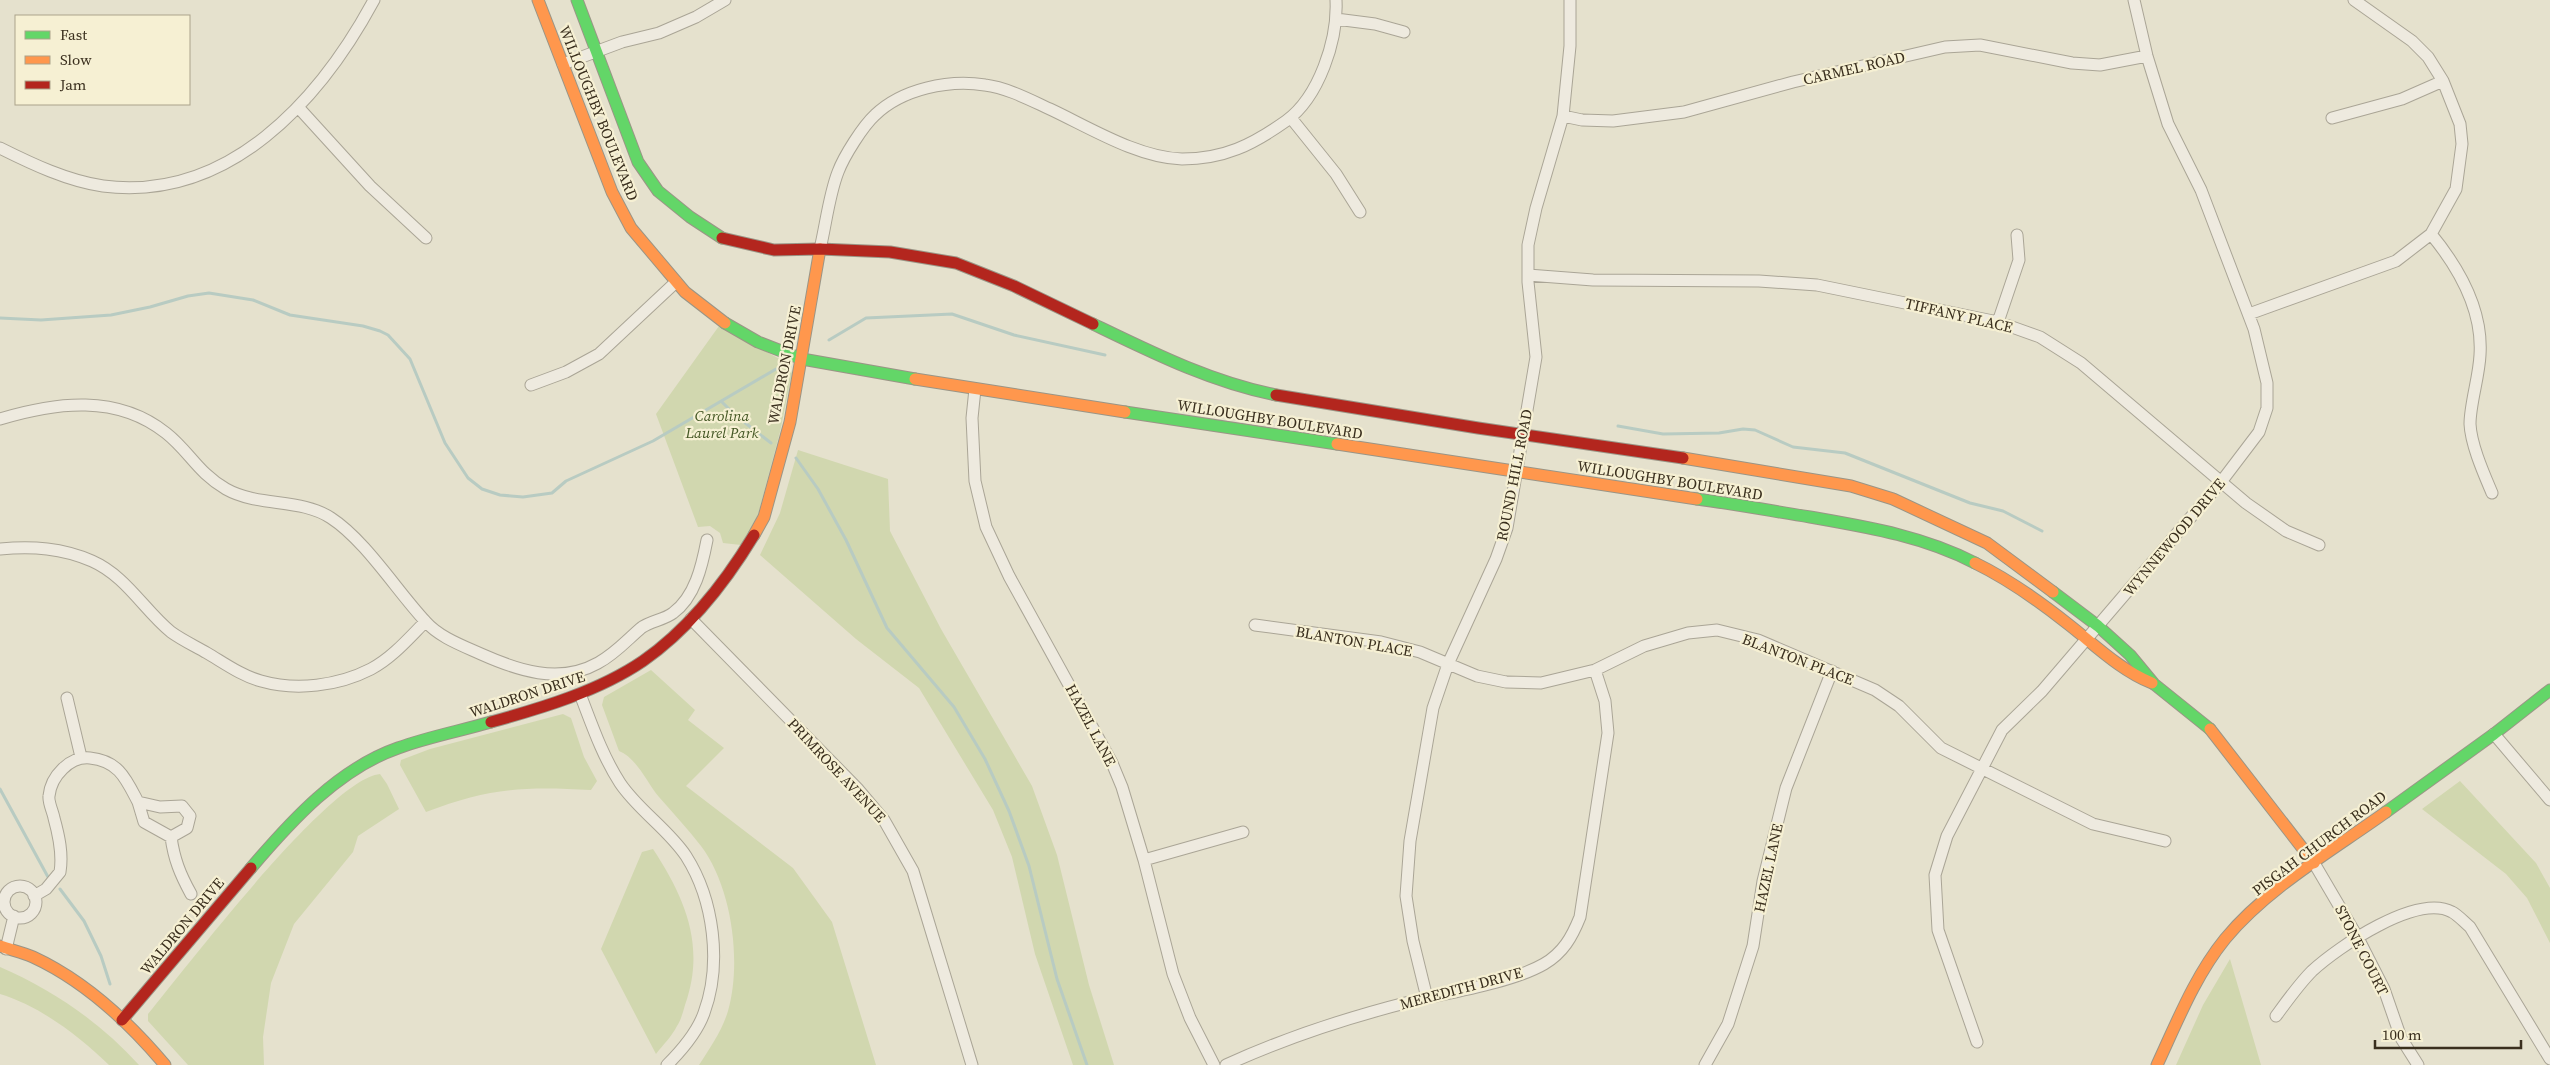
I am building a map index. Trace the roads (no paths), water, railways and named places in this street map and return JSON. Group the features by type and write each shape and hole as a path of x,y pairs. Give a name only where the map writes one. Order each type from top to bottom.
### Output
{"street":[{"path":"0,148 58,174 102,186 131,188 161,184 185,180 212,170 237,157 274,130 298,107 332,68 374,0"},
{"name":"WILLOUGHBY BOULEVARD","path":"538,0 612,192 631,228 685,292 720,320 758,342 802,360 975,389 1799,516 1867,527 1918,539 1954,552 1999,575 2054,613 2132,675 2154,684"},
{"name":"WILLOUGHBY BOULEVARD","path":"578,0 638,162 658,191 690,217 725,240 774,250 820,249 890,252 956,263 1014,286 1148,351 1203,375 1247,388 1302,400 1750,468 1851,486 1893,499 1987,544 2098,626 2130,655 2154,684 2211,730 2314,863"},
{"path":"563,64 597,51 659,33 696,17 724,0"},
{"name":"WALDRON DRIVE","path":"122,1020 289,823 349,773 398,748 532,711 580,694 643,661 691,619 709,600 738,561 764,517 788,430 802,360 820,249 838,173 857,140 875,115 899,99 929,88 949,84 984,84 1013,92 1129,148 1180,159 1222,155 1259,141 1291,118 1311,93 1330,51 1336,19 1336,0"},
{"name":"ROUND HILL ROAD","path":"1427,998 1413,941 1406,896 1409,850 1420,770 1433,708 1448,664 1496,559 1506,528 1536,357 1528,275 1528,245 1536,208 1563,116 1570,46 1570,0"},
{"name":"WYNNEWOOD DRIVE","path":"1977,1042 1938,930 1935,875 1947,836 1981,767 2002,730 2042,691 2220,482 2260,432 2267,408 2267,383 2249,314 2201,190 2168,124 2147,56 2134,0"},
{"path":"2249,314 2396,261 2431,234 2456,189 2462,144 2460,124 2442,82 2428,57 2412,41 2354,0"},
{"path":"1336,19 1375,24 1404,32"},
{"name":"CARMEL ROAD","path":"1563,116 1582,120 1613,121 1684,112 1793,82 1945,47 1980,45 2072,63 2100,65 2147,56"},
{"path":"2332,118 2360,112 2402,99 2442,82"},
{"path":"298,107 370,186 426,238"},
{"path":"1291,118 1336,174 1360,212"},
{"path":"2431,234 2448,255 2459,273 2474,309 2480,354 2470,424 2480,463 2492,493"},
{"path":"1998,322 2019,260 2017,235"},
{"name":"TIFFANY PLACE","path":"1528,275 1593,280 1758,281 1817,285 1998,322 2040,337 2081,363 2246,504 2286,530 2319,545"},
{"path":"531,385 566,372 599,354 676,282"},
{"name":"HAZEL LANE","path":"975,389 972,418 975,481 986,527 1009,576 1112,763 1122,787 1144,860 1173,974 1190,1018 1214,1065"},
{"path":"0,419 24,412 80,403 119,408 144,419 167,434 200,471 228,490 260,500 312,510 331,518 384,572 425,622 446,637 512,668 542,674 571,672 596,664 621,647 643,626 673,614 688,597 702,566 707,540"},
{"path":"0,549 34,546 66,552 94,562 119,578 171,631 259,681 290,687 323,684 372,668 398,648 425,622"},
{"name":"PRIMROSE AVENUE","path":"691,619 857,788 884,820 913,872 972,1065"},
{"name":"BLANTON PLACE","path":"1255,625 1381,642 1420,652 1477,676 1506,682 1541,683 1595,670 1644,646 1688,633 1716,630 1758,640 1875,690 1899,706 1941,748 2093,824 2165,842"},
{"name":"MEREDITH DRIVE","path":"1226,1065 1316,1028 1503,979 1543,965 1558,954 1571,939 1580,917 1608,733 1605,701 1595,670"},
{"name":"HAZEL LANE","path":"1706,1065 1728,1024 1750,955 1763,881 1786,788 1832,671"},
{"name":"PISGAH CHURCH ROAD","path":"2157,1065 2198,980 2220,946 2242,921 2273,893 2494,734 2550,690"},
{"path":"580,694 602,755 622,786 664,829 686,856 698,877 708,913 713,951 712,983 704,1014 689,1040 667,1065"},
{"path":"67,698 81,757"},
{"path":"2494,734 2548,792"},
{"path":"34,896 46,889 60,872 58,835 49,797 54,777 68,764 81,757 104,760 119,769 138,802 144,822 171,837"},
{"path":"138,802 160,807 182,806 190,816 187,828 171,837"},
{"path":"1144,860 1243,832"},
{"path":"171,837 173,856 178,871 191,894"},
{"name":"STONE COURT","path":"2314,863 2358,938 2384,989 2401,1038 2418,1065"},
{"path":"21,886 30,889 34,896 35,902 32,911 24,917 14,916 6,910 2,898 11,888 21,886"},
{"path":"2276,1016 2311,972 2341,948 2402,915 2418,909 2431,908 2451,911 2470,927 2550,1059"},
{"path":"14,916 3,948 31,956 65,975 122,1020 150,1047 165,1065"}],"waterway":[{"path":"0,318 41,320 111,315 150,307 188,296 209,293 253,300 290,315 363,326 380,331 388,335 410,359 445,443 468,478 482,489 500,495 523,497 552,493 566,481 653,441 776,369"},
{"path":"829,340 866,318 952,314 1014,335 1105,355"},
{"path":"721,401 735,415 771,443"},
{"path":"1618,426 1663,434 1719,433 1743,429 1755,430 1793,447 1845,453 1970,503 2003,511 2042,531"},
{"path":"796,458 818,489 846,540 887,628 954,707 985,759 1009,811 1029,866 1057,979 1087,1065"},
{"path":"0,789 48,877"},
{"path":"60,889 84,921 101,956 110,984"}],"park label":[{"name":"Carolina Laurel Park","path":"722,424"}]}
